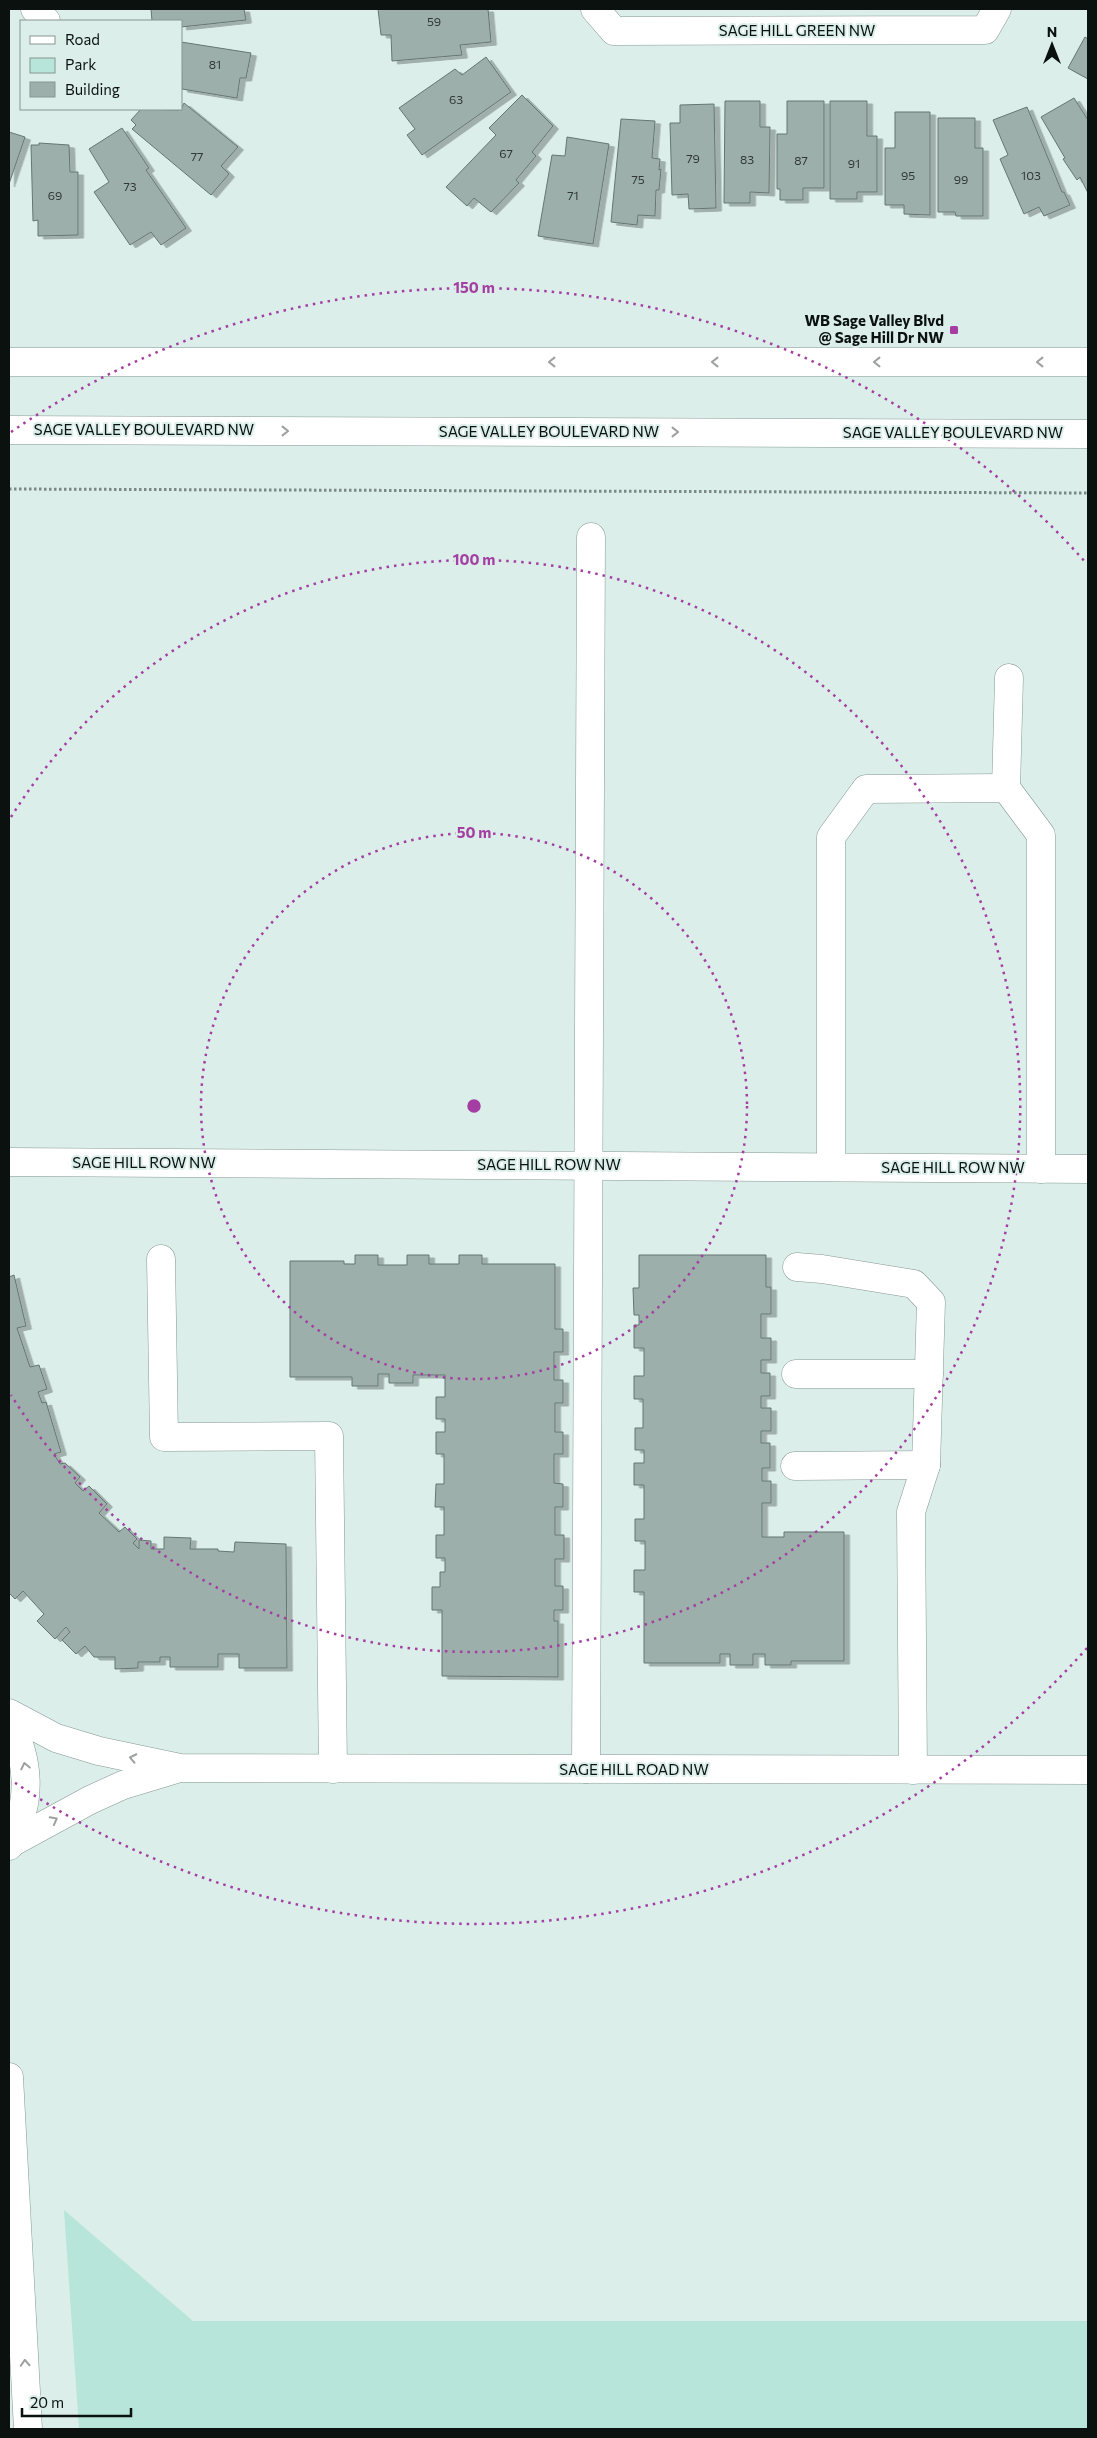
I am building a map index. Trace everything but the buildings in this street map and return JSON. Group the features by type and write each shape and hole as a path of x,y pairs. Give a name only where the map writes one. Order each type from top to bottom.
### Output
{"street":[{"path":"36,9 45,20"},
{"name":"SAGE HILL GREEN NW","path":"595,9 614,31 985,30 997,9"},
{"path":"9,362 1088,362"},
{"name":"SAGE VALLEY BOULEVARD NW","path":"9,430 1088,434"},
{"path":"1012,434 1088,452"},
{"path":"586,1770 591,537"},
{"path":"1009,678 1006,788 1042,835 1041,1168"},
{"path":"831,1167 831,837 866,788 1006,788"},
{"name":"SAGE HILL ROW NW","path":"9,1162 1088,1169"},
{"path":"161,1259 164,1437 330,1436 333,1769"},
{"path":"797,1268 822,1269 914,1284 931,1302 926,1465 911,1512 913,1770"},
{"path":"796,1374 928,1374"},
{"path":"795,1466 926,1465"},
{"name":"SAGE HILL ROAD NW","path":"9,1713 56,1738 99,1751 180,1768 1088,1770"},
{"path":"9,1720 20,1742 27,1776 24,1810 10,1844"},
{"name":"SAGE HILL ROAD NW","path":"10,1844 90,1800 123,1785 180,1768"},
{"path":"9,2077 28,2429"}],"path":[{"path":"9,489 1088,493"}],"green space":[{"path":"64,2210 193,2321 1088,2321 1088,2429 79,2429"}],"place":[{"name":"WB Sage Valley Blvd @ Sage Hill Dr NW","path":"954,330"}]}
